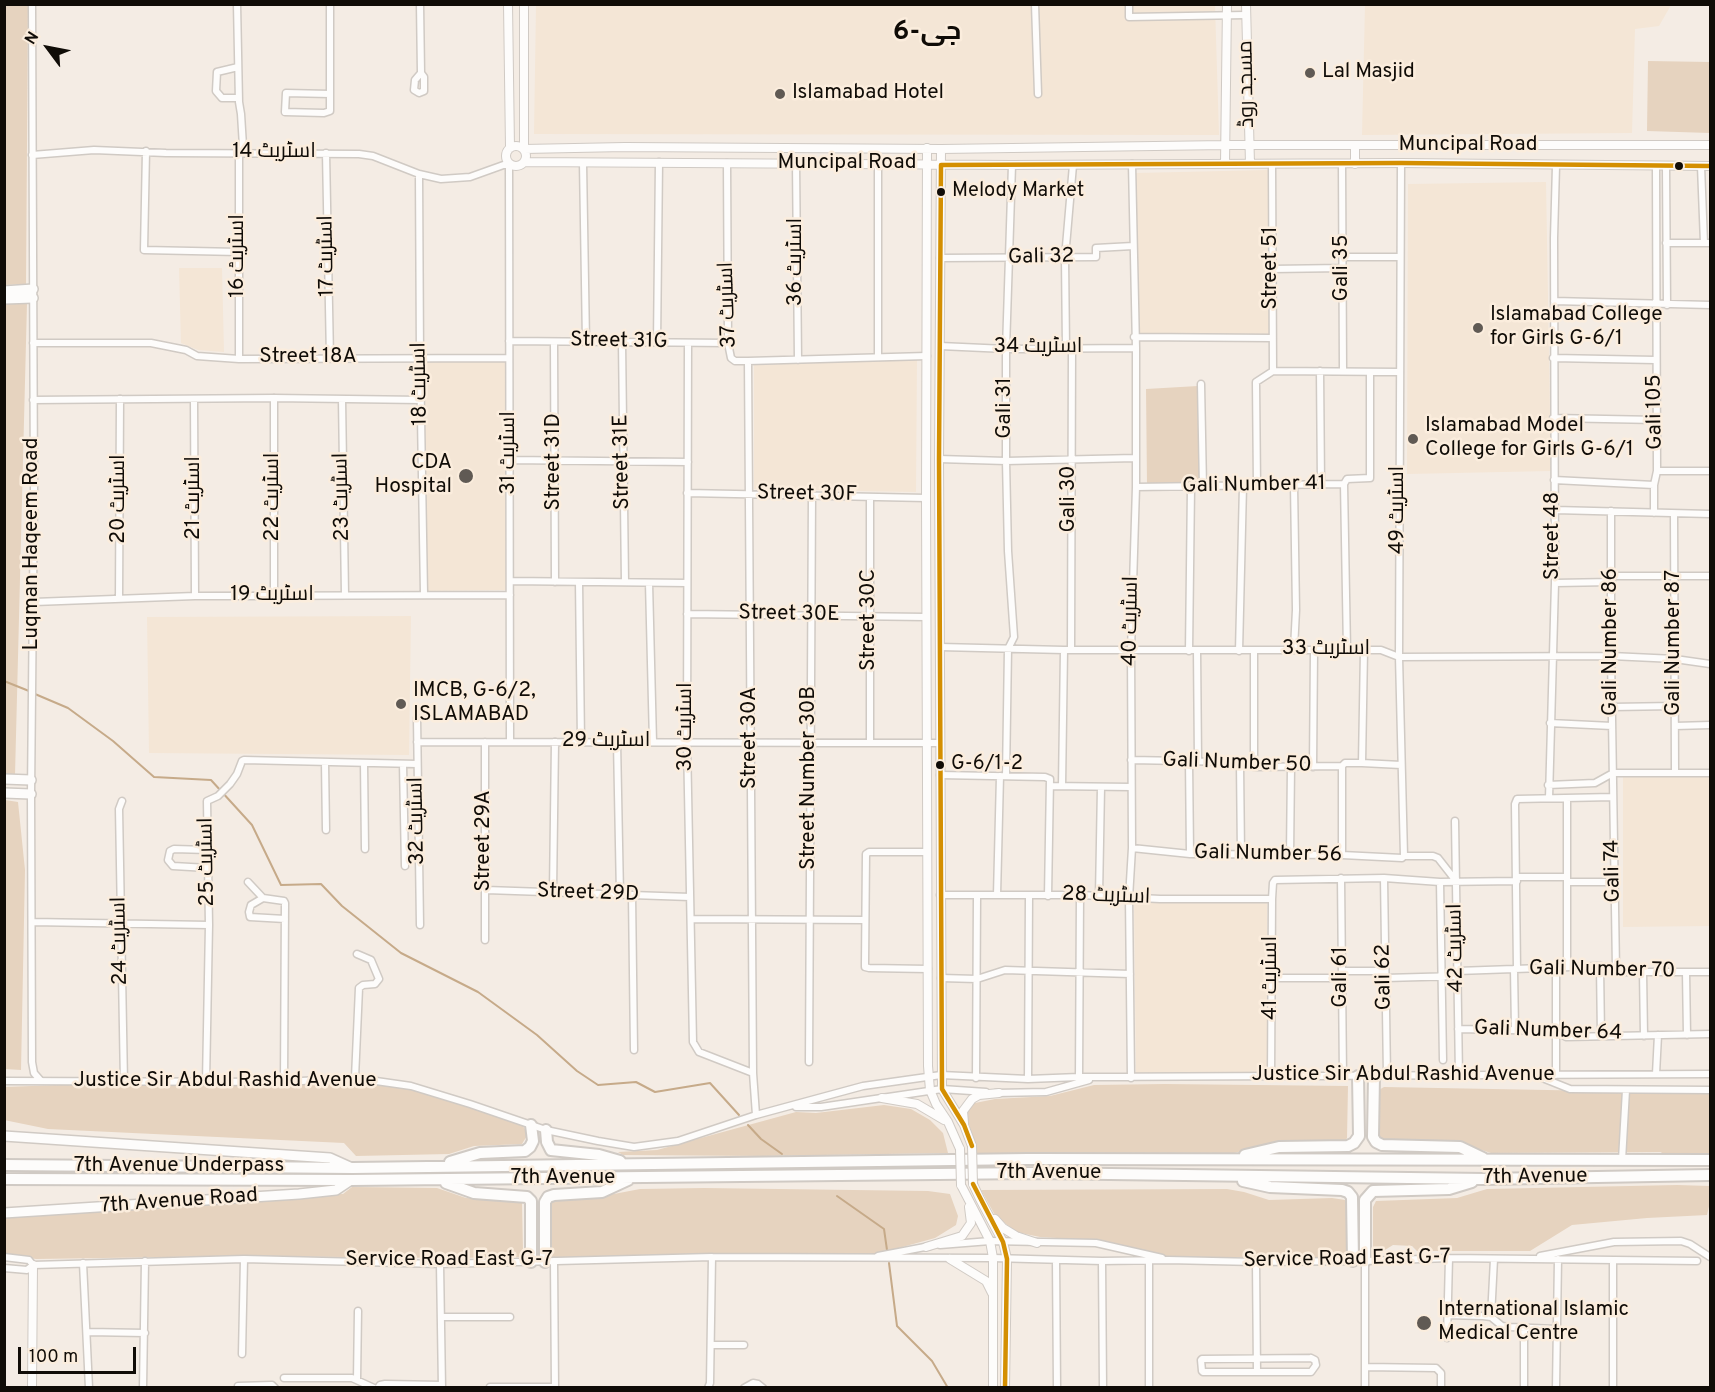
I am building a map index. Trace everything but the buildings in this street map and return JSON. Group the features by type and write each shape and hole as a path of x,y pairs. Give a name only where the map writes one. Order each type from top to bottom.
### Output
{"main road":[{"path":"4,291 33,294"},
{"path":"4,299 33,294"},
{"path":"4,779 31,780"},
{"path":"4,793 31,794"},
{"path":"1227,1160 1279,1147 1348,1146 1354,1143 1359,1136 1358,1076"},
{"path":"1374,1076 1373,1137 1376,1142 1382,1145 1460,1147 1487,1160"},
{"path":"438,1166 480,1153 525,1151 533,1141 531,1125"},
{"path":"4,1127 36,1138"},
{"path":"546,1130 546,1142 551,1150 599,1155 634,1165"},
{"path":"4,1136 330,1158 353,1168"},
{"name":"7th Avenue","path":"353,1168 1028,1159 1710,1160"},
{"name":"7th Avenue Underpass","path":"4,1165 353,1168"},
{"name":"7th Avenue","path":"351,1180 631,1179 1035,1173 1484,1179 1710,1175"},
{"path":"1221,1176 1270,1187 1348,1192 1352,1197 1353,1261"},
{"name":"7th Avenue Underpass","path":"4,1179 351,1180"},
{"path":"436,1179 474,1193 527,1197 531,1201 531,1262"},
{"path":"550,1262 545,1203 548,1197 602,1192 631,1179"},
{"path":"1365,1261 1365,1200 1373,1191 1449,1189 1484,1179"},
{"name":"7th Avenue Road","path":"4,1213 299,1194 336,1190 351,1180"},
{"path":"4,1217 21,1212"}],"street":[{"name":"Luqman Haqeem Road","path":"32,4 34,602 31,780 32,1062 34,1072 41,1081"},
{"name":"اسٹریٹ 16","path":"237,4 239,100 243,146 239,153 239,358"},
{"path":"330,4 330,94 330,111 324,113 285,112 286,93 330,94"},
{"path":"420,4 421,73 424,77 424,91 419,93 414,90 415,80 421,73"},
{"path":"508,4 510,148 506,157 509,164 519,166 526,157 524,149 524,4"},
{"path":"1035,4 1038,94"},
{"path":"1129,4 1129,17 1246,15"},
{"name":"مسجد روڈ","path":"1225,164 1227,4"},
{"name":"مسجد روڈ","path":"1246,4 1250,164"},
{"path":"238,67 217,72 216,91 222,98 239,100"},
{"path":"524,132 533,143 543,148"},
{"name":"Muncipal Road","path":"524,149 1710,145"},
{"path":"510,148 518,146 524,149"},
{"path":"1355,146 1355,164"},
{"path":"927,148 926,743 929,1076 930,1090 960,1149 962,1185 990,1241 993,1258 993,1388"},
{"path":"941,148 939,459 941,1075 942,1089 964,1125 972,1146 974,1184 1004,1242 1007,1259 1005,1388"},
{"name":"اسٹریٹ 14","path":"32,155 94,150 326,153 373,156 419,174 441,179 470,177 509,164"},
{"path":"146,151 144,250 239,252"},
{"name":"اسٹریٹ 17","path":"326,153 330,358"},
{"name":"Muncipal Road","path":"524,162 941,165 1401,163 1710,166"},
{"path":"657,343 659,162"},
{"path":"583,163 586,342"},
{"name":"اسٹریٹ 37","path":"727,163 728,343 731,358 735,361 748,361 927,356"},
{"name":"اسٹریٹ 36","path":"796,163 798,360"},
{"name":"اسٹریٹ 49","path":"1401,163 1398,657 1404,856"},
{"name":"اسٹریٹ 31","path":"509,164 510,742"},
{"path":"878,164 878,357"},
{"name":"اسٹریٹ 40","path":"1131,1078 1129,898 1132,848 1131,650 1136,487 1132,164"},
{"name":"Gali 35","path":"1342,164 1343,371"},
{"name":"Gali 31","path":"997,895 1008,649 1014,637 1008,551 1006,461 1006,349 1011,259 1012,165"},
{"name":"Gali 30","path":"1062,786 1070,459 1065,258 1073,165"},
{"name":"Street 51","path":"1272,165 1273,371"},
{"name":"Street 48","path":"1549,798 1555,583 1553,358 1556,166"},
{"path":"1666,243 1707,243 1701,166"},
{"name":"Gali 105","path":"1654,513 1654,485 1657,471 1656,167"},
{"path":"1666,167 1667,305"},
{"name":"اسٹریٹ 18","path":"419,174 424,594"},
{"name":"Gali 32","path":"940,258 1096,257 1096,248 1133,246"},
{"path":"1343,257 1400,257"},
{"path":"1272,269 1343,268"},
{"path":"1554,302 1710,305"},
{"path":"1134,337 1272,338"},
{"name":"Street 31G","path":"509,341 728,343"},
{"name":"Street 31D","path":"554,342 555,582"},
{"name":"Street 31E","path":"622,342 625,582"},
{"name":"Street 18A","path":"33,343 151,343 186,350 197,356 239,358 509,358"},
{"name":"اسٹریٹ 30","path":"688,343 687,742 693,1042 699,1052 753,1073"},
{"name":"اسٹریٹ 34","path":"940,346 1006,349 1136,348"},
{"path":"1553,358 1655,360"},
{"name":"Street 30A","path":"748,361 753,1073 756,1115"},
{"path":"1257,486 1256,382 1273,371 1400,372"},
{"path":"1320,371 1321,484"},
{"name":"Gali Number 41","path":"1136,487 1344,484 1347,479 1370,478 1370,373"},
{"path":"1201,384 1203,487"},
{"path":"33,400 274,398 421,400"},
{"name":"اسٹریٹ 22","path":"274,398 274,597"},
{"name":"اسٹریٹ 20","path":"119,599 120,399"},
{"name":"اسٹریٹ 21","path":"194,399 195,596"},
{"name":"اسٹریٹ 23","path":"342,399 345,596"},
{"path":"1553,418 1657,420"},
{"path":"1135,436 1143,436"},
{"path":"939,459 1006,461 1135,458"},
{"path":"510,460 687,462"},
{"path":"1657,471 1710,471"},
{"path":"1554,480 1654,485"},
{"path":"1344,484 1347,650"},
{"path":"1294,485 1296,610 1294,649"},
{"path":"1239,651 1243,486"},
{"path":"1189,651 1191,487"},
{"name":"Street 30F","path":"687,493 926,498"},
{"name":"Street Number 30B","path":"809,1062 812,495"},
{"name":"Street 30C","path":"870,496 870,743"},
{"path":"1555,510 1710,514"},
{"name":"Gali Number 86","path":"1611,511 1613,773"},
{"name":"Gali Number 87","path":"1674,514 1675,771"},
{"path":"1555,583 1710,576"},
{"path":"510,581 687,583"},
{"path":"579,582 581,742"},
{"path":"649,583 653,742"},
{"name":"اسٹریٹ 19","path":"34,602 195,596 510,595"},
{"name":"Street 30E","path":"687,614 926,617"},
{"name":"اسٹریٹ 33","path":"939,647 1189,651 1381,650 1398,657 1611,656 1675,659 1710,664"},
{"path":"1197,650 1198,761"},
{"path":"1362,763 1364,650"},
{"path":"1254,651 1254,767"},
{"path":"1313,767 1314,651"},
{"path":"1612,706 1675,706"},
{"name":"اسٹریٹ 32","path":"417,718 420,925"},
{"path":"1550,723 1612,726"},
{"path":"1675,726 1710,725"},
{"name":"اسٹریٹ 29","path":"417,742 940,743"},
{"name":"Street 29A","path":"485,742 485,939"},
{"path":"553,892 555,742"},
{"path":"617,742 620,895"},
{"name":"اسٹریٹ 25","path":"206,1082 209,925 207,801 218,796 230,784 244,760 417,764"},
{"name":"Gali Number 50","path":"1131,760 1198,761 1254,767 1313,767 1362,763 1401,765"},
{"path":"1189,761 1190,854"},
{"path":"325,762 326,830"},
{"path":"364,763 365,849"},
{"path":"403,764 405,866"},
{"path":"1240,764 1241,855"},
{"path":"1342,855 1343,765"},
{"path":"1290,855 1291,767"},
{"path":"1548,785 1595,783 1613,773 1675,771 1710,773"},
{"name":"Gali 74","path":"1613,773 1616,969"},
{"path":"940,775 1045,777 1050,782 1062,786 1131,787"},
{"path":"1048,896 1050,782"},
{"path":"1099,896 1101,787"},
{"path":"1515,1029 1517,879 1515,804 1517,799 1613,797"},
{"path":"1567,798 1567,968"},
{"name":"اسٹریٹ 24","path":"122,801 119,809 124,1083"},
{"name":"اسٹریٹ 42","path":"1455,821 1459,1076"},
{"name":"Gali Number 56","path":"1132,848 1190,854 1438,858 1456,881"},
{"path":"208,850 174,849 170,851 168,860 173,866 208,868"},
{"path":"927,852 867,852 865,920 866,967 928,969"},
{"path":"1341,878 1440,882 1517,879 1615,882"},
{"name":"اسٹریٹ 41","path":"1271,1077 1273,883 1275,880 1341,878"},
{"name":"Gali 61","path":"1341,878 1343,1076"},
{"name":"Gali 62","path":"1384,878 1387,1076"},
{"path":"248,882 263,898"},
{"path":"1440,882 1443,1060"},
{"name":"Street 29D","path":"486,890 690,897"},
{"path":"632,895 634,1050"},
{"name":"اسٹریٹ 28","path":"940,895 1272,899"},
{"path":"1028,1079 1029,895"},
{"path":"1079,1077 1080,895"},
{"path":"976,1078 977,896"},
{"path":"284,1082 285,919 284,901 263,898 251,905 250,917 285,919"},
{"path":"691,919 865,920"},
{"path":"32,922 209,925"},
{"path":"355,1078 358,988 375,984 379,979 371,960 357,954"},
{"path":"1600,966 1601,1036"},
{"name":"Gali Number 70","path":"1272,978 1385,974 1441,977 1516,969 1600,966 1627,972 1710,972"},
{"path":"1556,968 1556,1075"},
{"path":"941,978 977,979 1005,970 1028,969 1080,974 1130,974"},
{"path":"1643,972 1644,1036"},
{"path":"1686,972 1687,1035"},
{"name":"Gali Number 64","path":"1458,1029 1556,1031 1566,1037 1710,1034"},
{"path":"1656,1074 1658,1035"},
{"name":"Justice Sir Abdul Rashid Avenue","path":"4,1081 284,1082 355,1078 411,1086 546,1130 598,1142 634,1147 678,1141 756,1115 863,1086 941,1075 1028,1079 1710,1074"},
{"path":"1536,1075 1570,1089 1710,1090"},
{"name":"Justice Sir Abdul Rashid Avenue","path":"790,1107 820,1107 942,1089 999,1093 1046,1092 1096,1078"},
{"path":"1622,1161 1626,1090"},
{"path":"964,1125 963,1111 968,1102 979,1095 999,1093"},
{"path":"882,1098 917,1104 948,1122"},
{"path":"926,1247 955,1239 968,1230 971,1222 965,1193"},
{"path":"980,1199 1003,1228 1016,1236 1037,1243"},
{"name":"Service Road East G-7","path":"866,1259 926,1247 990,1241 1096,1243 1167,1260"},
{"name":"Service Road East G-7","path":"1526,1259 1614,1242 1681,1241 1710,1257"},
{"path":"4,1257 29,1260 33,1265 32,1388"},
{"path":"710,1386 712,1257"},
{"name":"Service Road East G-7","path":"33,1265 244,1259 440,1264 712,1257 1256,1262 1365,1261 1449,1257 1697,1261"},
{"path":"1447,1338 1449,1257"},
{"path":"950,1258 986,1281 993,1294"},
{"path":"242,1354 244,1259"},
{"path":"1491,1317 1494,1259"},
{"path":"1556,1388 1558,1259"},
{"path":"1056,1260 1057,1388"},
{"path":"1613,1260 1613,1388"},
{"path":"143,1388 145,1261"},
{"path":"1102,1261 1103,1388"},
{"path":"1149,1261 1149,1388"},
{"path":"1365,1261 1365,1388"},
{"path":"490,1387 555,1387 550,1262"},
{"path":"1256,1262 1257,1372"},
{"path":"83,1263 88,1332 88,1388"},
{"path":"284,1378 357,1380 377,1387 442,1386 440,1264"},
{"path":"4,1269 27,1270 33,1265"},
{"path":"357,1380 358,1311"},
{"path":"1448,1315 1491,1317 1502,1326 1524,1329 1557,1329"},
{"path":"441,1317 510,1317"},
{"path":"1524,1329 1524,1388"},
{"path":"88,1332 145,1333"},
{"path":"711,1345 744,1345"},
{"path":"1257,1358 1311,1358 1315,1360 1316,1365 1311,1372 1202,1371 1201,1359 1257,1358"},
{"path":"1365,1367 1436,1368 1442,1373 1441,1388"},
{"path":"744,1388 753,1383 763,1388"},
{"path":"238,1386 272,1385 275,1388"}],"shaded area":[{"path":"1365,4 1671,5 1659,26 1635,29 1632,133 1362,135"},
{"path":"4,5 28,5 26,284 5,285"},
{"name":"Melody Market","path":"536,5 1215,5 1219,135 534,134"},
{"path":"1648,61 1710,62 1710,133 1647,131"},
{"path":"1268,170 1270,335 1137,334 1135,173"},
{"name":"Islamabad College for Girls G-6/1","path":"1546,182 1551,471 1407,474 1408,184"},
{"path":"179,268 222,268 224,352 198,350 181,343"},
{"path":"27,303 15,775 5,775 4,304"},
{"path":"917,359 916,492 754,489 754,365"},
{"name":"CDA Hospital","path":"422,362 507,362 506,590 427,591"},
{"path":"1198,386 1201,485 1147,484 1146,389"},
{"path":"411,616 409,755 149,753 147,617"},
{"path":"1710,773 1710,926 1623,927 1623,776"},
{"path":"5,800 18,802 25,870 21,1070 5,1069"},
{"path":"1267,902 1268,1072 1136,1074 1134,903"},
{"path":"373,1080 451,1099 523,1126 528,1134 522,1144 474,1146 449,1154 356,1156 344,1143 48,1129 4,1120 4,1087 142,1082"},
{"path":"1094,1085 1348,1086 1347,1138 1344,1143 1266,1145 1226,1155 978,1157 966,1113 970,1104 995,1099 1050,1096"},
{"path":"1384,1087 1710,1093 1710,1153 1665,1157 1661,1152 1491,1153 1466,1145 1376,1142 1377,1091"},
{"path":"884,1105 911,1109 930,1120 943,1133 948,1153 763,1156 623,1155 618,1152 657,1150 796,1112 816,1113"},
{"path":"1710,1186 1707,1215 1572,1225 1530,1251 1417,1251 1412,1246 1393,1245 1380,1253 1373,1249 1373,1207 1376,1201 1457,1198 1487,1189"},
{"path":"352,1187 437,1188 466,1198 518,1200 522,1203 523,1251 519,1257 452,1258 236,1256 36,1259 5,1254 5,1218 275,1196 343,1194"},
{"path":"640,1189 928,1191 950,1194 958,1216 956,1225 935,1238 866,1257 549,1258 549,1206 554,1199 593,1198"},
{"path":"1227,1189 1269,1200 1332,1198 1345,1200 1348,1205 1346,1253 1334,1258 1169,1257 1091,1240 1040,1237 1016,1232 995,1215 981,1190"}],"waterway":[{"path":"4,681 29,691"},
{"path":"35,694 68,708 113,741 154,777 211,780 252,825 281,885 321,884 342,906 401,953 478,992 537,1035 577,1071 598,1085 636,1082 655,1092 710,1083 739,1115"},
{"path":"748,1125 761,1139 782,1154"},
{"path":"837,1196 884,1229 887,1250"},
{"path":"889,1263 897,1326 932,1361 948,1388"}],"transit line":[{"path":"972,1146 964,1125 942,1089 939,459 941,165 1401,163 1710,166"},
{"path":"973,1184 1003,1242 1007,1259 1005,1388"}],"place":[{"name":"Lal Masjid","path":"1310,73"},
{"name":"Islamabad Hotel","path":"780,94"},
{"name":"Melody Market","path":"941,192"},
{"name":"Islamabad College for Girls G-6/1","path":"1478,328"},
{"name":"Islamabad Model College for Girls G-6/1","path":"1413,439"},
{"name":"CDA Hospital","path":"466,476"},
{"name":"IMCB, G-6/2, ISLAMABAD","path":"401,704"},
{"name":"G-6/1-2","path":"940,765"},
{"name":"International Islamic Medical Centre","path":"1424,1323"}],"district":[{"name":"جی-6","path":"927,34"}]}
